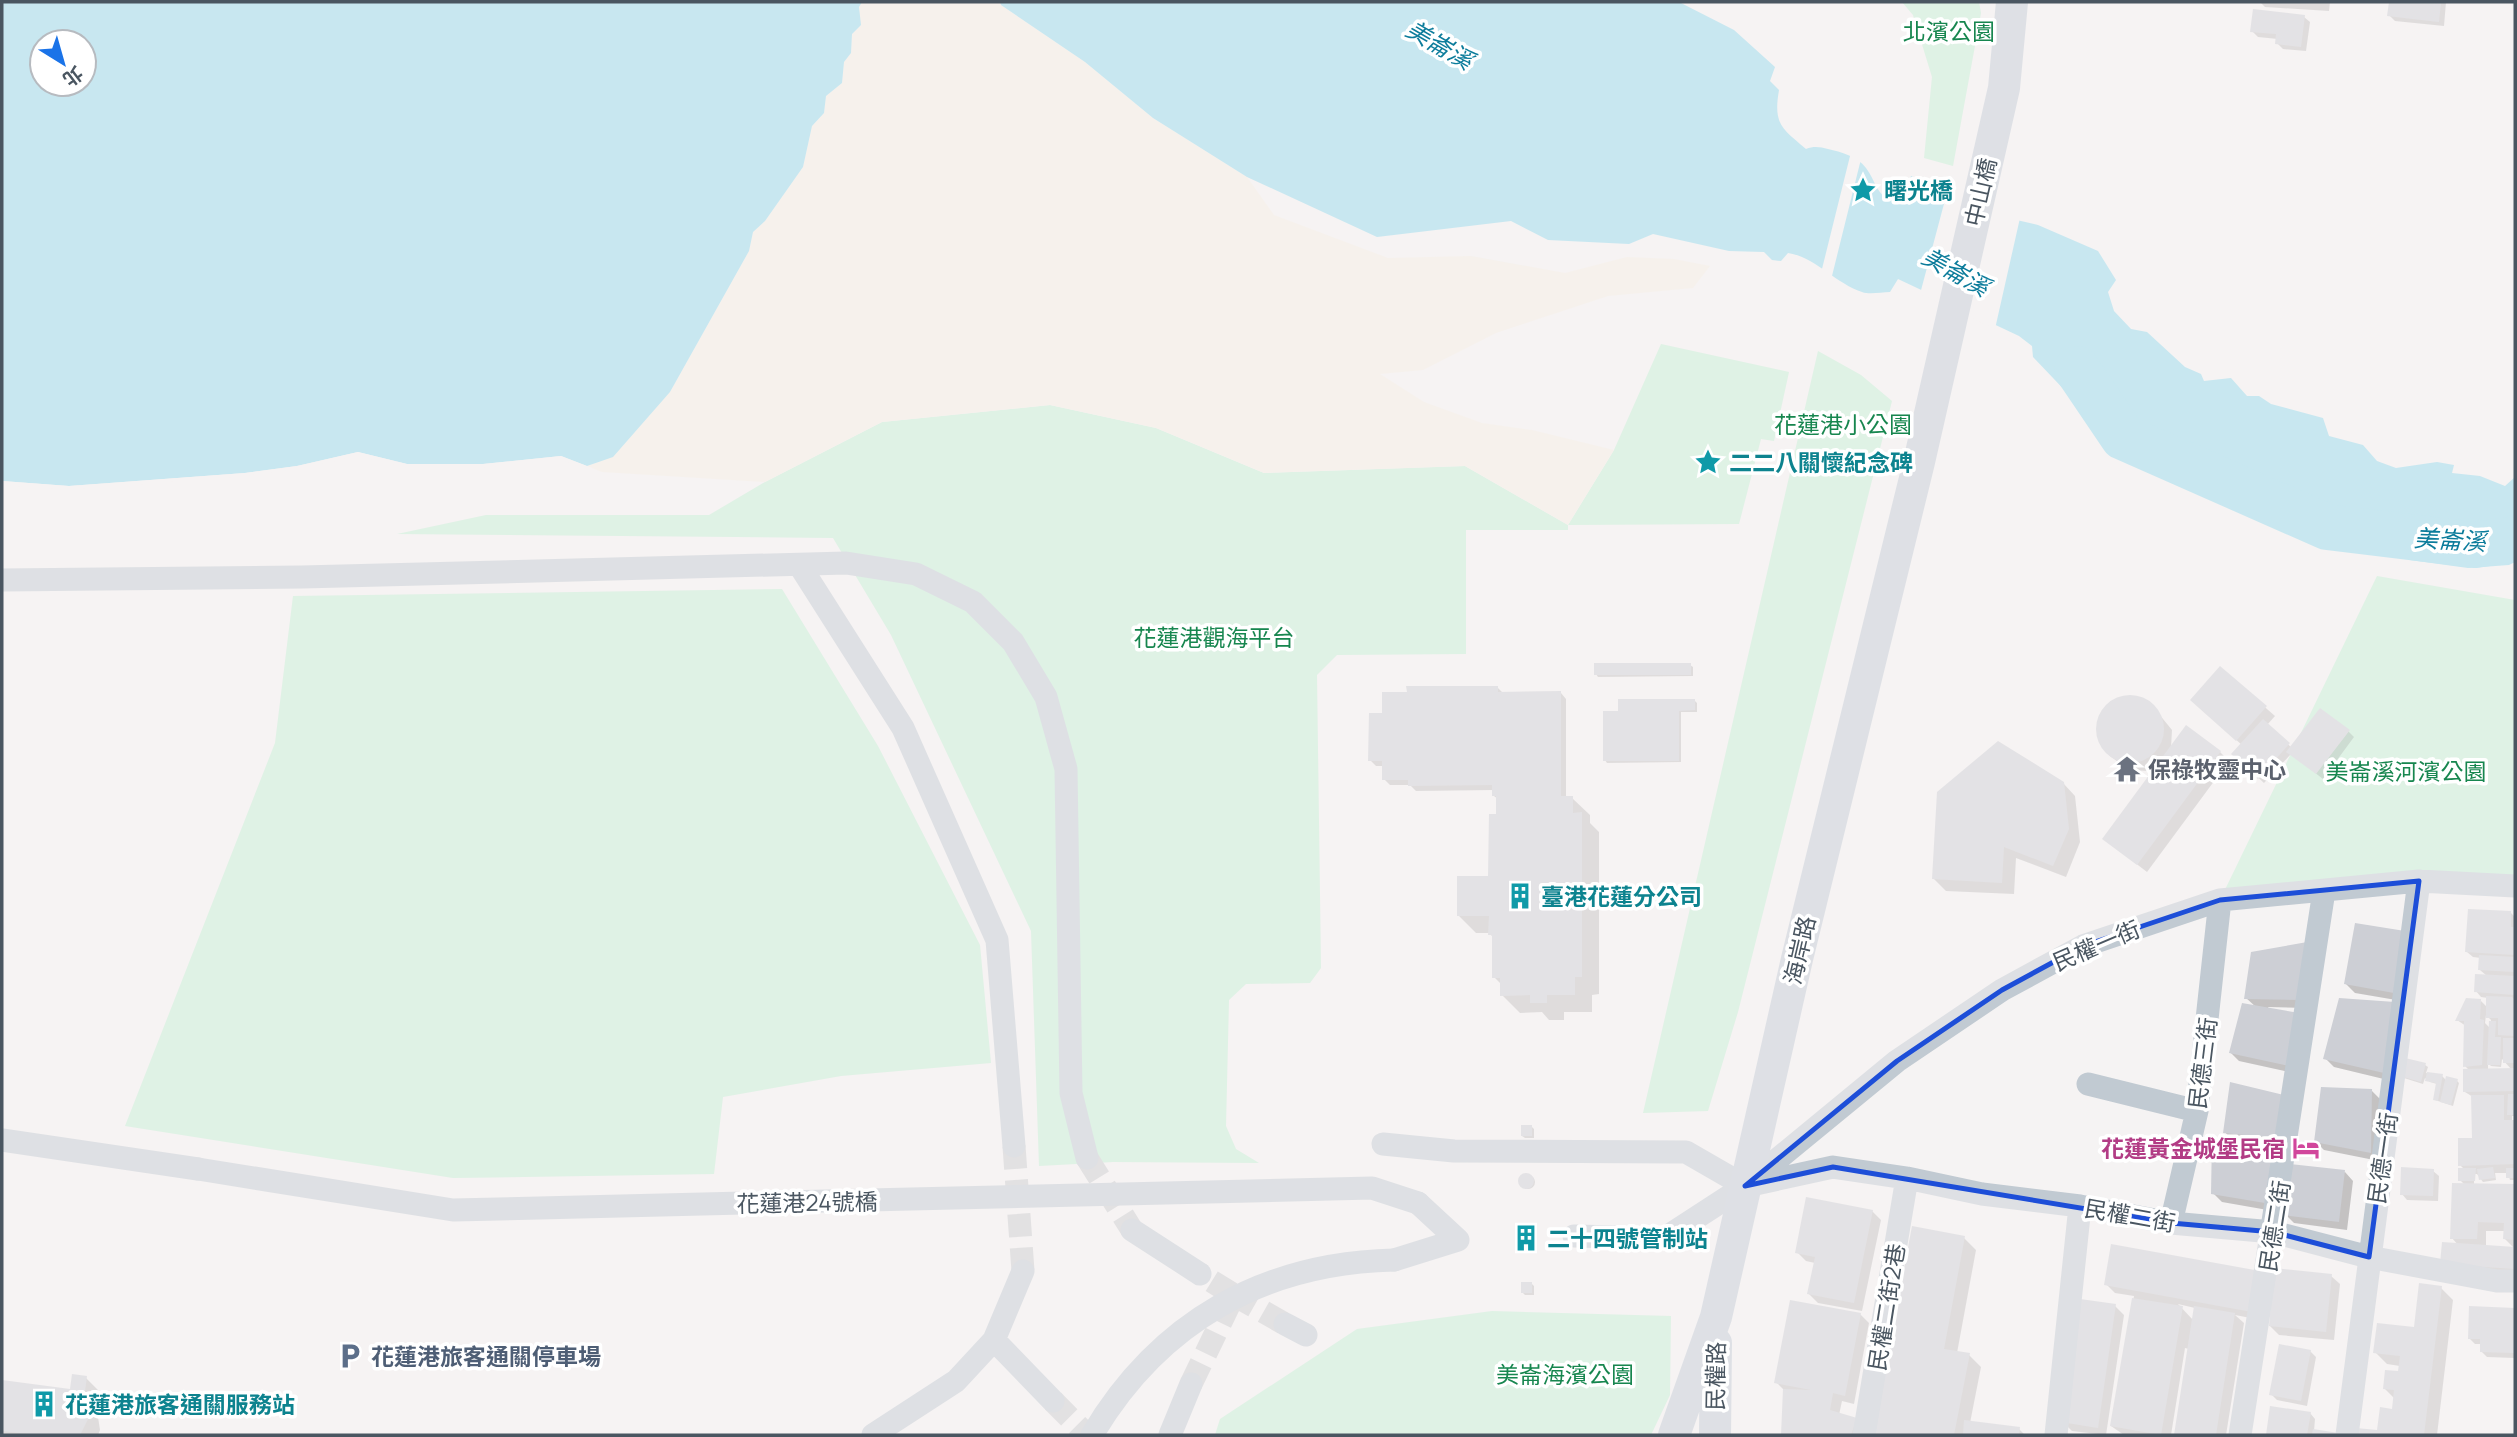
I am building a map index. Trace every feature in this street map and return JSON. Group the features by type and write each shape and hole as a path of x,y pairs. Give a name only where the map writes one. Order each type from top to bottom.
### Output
{"main road":[{"name":"中山橋","path":"1919,462 2004,88 2012,2"},
{"name":"海岸路","path":"1674,1435 1716,1317 1797,959 1919,462"},
{"name":"民權路","path":"1714,1435 1716,1317"}],"street":[{"path":"2,580 302,577 846,564 916,574 972,602 1013,642 1046,696 1066,769 1071,1093 1087,1158"},
{"path":"800,566 902,728 997,940 1014,1146"},
{"name":"民權一街","path":"1745,1186 1897,1061 2002,990 2083,946 2220,900 2419,881 2515,886"},
{"name":"民德一街","path":"2347,1435 2419,881"},
{"name":"民德二街","path":"2240,1435 2324,891"},
{"name":"民德三街","path":"2171,1223 2197,1111 2220,900"},
{"path":"2088,1084 2197,1111"},
{"name":"花蓮港24號橋","path":"2,1140 453,1210 1372,1188 1418,1203 1469,1240 1394,1260 1326,1265 1261,1284 1230,1299 1192,1323 1149,1359 1112,1403 1092,1435"},
{"path":"1382,1144 1454,1151 1686,1152 1745,1186 1665,1238 1574,1236"},
{"name":"民權二街","path":"1745,1186 1833,1167 1907,1178 1982,1194 2080,1206 2171,1223 2273,1232 2369,1256 2497,1281 2515,1281"},
{"name":"民權二街2巷","path":"1864,1435 1907,1178"},
{"path":"2056,1435 2080,1206"},
{"path":"1132,1230 1200,1274"},
{"path":"873,1435 956,1381 994,1340 1023,1271"},
{"path":"1285,1324 1306,1335"},
{"path":"994,1340 1053,1401"},
{"path":"1170,1435 1191,1384"}],"highlighted area":[{"path":"2419,881 2369,1257 2273,1232 2171,1223 1833,1167 1745,1186 1897,1061 2002,990 2083,946 2220,900"}],"green space":[{"name":"北濱公園","path":"1902,2 1979,2 1981,13 1953,166 1924,158 1932,77 1913,15"},
{"path":"1661,344 1789,372 1774,441 1761,439 1739,524 1568,525 1614,450"},
{"name":"花蓮港小公園","path":"1818,351 1861,375 1892,401 1738,1012 1708,1111 1643,1113"},
{"name":"花蓮港觀海平台","path":"1050,405 1156,428 1264,473 1465,466 1568,525 1568,530 1466,530 1466,654 1337,655 1317,675 1321,968 1310,983 1246,984 1229,1000 1226,1126 1236,1149 1259,1163 1113,1162 1039,1166 1031,931 891,635 833,538 397,534 486,515 709,515 765,482 882,422"},
{"name":"美崙溪河濱公園","path":"2377,576 2515,600 2515,886 2220,900"},
{"path":"782,589 878,746 980,945 991,1063 841,1076 723,1097 714,1174 453,1178 125,1126 275,743 293,596"},
{"name":"美崙海濱公園","path":"1492,1311 1671,1316 1670,1395 1651,1435 1215,1435 1220,1419 1357,1329"}],"sand":[{"path":"862,2 1000,2 1085,62 1153,118 1247,177 1274,215 1388,258 1471,256 1565,273 1627,257 1674,259 1710,266 1693,288 1608,296 1496,333 1423,370 1380,374 1424,402 1482,423 1532,430 1614,450 1568,525 1465,466 1264,473 1156,428 1050,405 882,422 765,482 602,472 587,466 613,456 670,392 749,251 753,232 765,221 803,167 812,126 824,113 826,96 842,83 844,62 851,53 852,34 861,25 858,7"}],"water":[{"path":"2,2 862,2 859,7 861,25 852,34 851,53 844,62 842,83 826,96 824,113 812,126 803,167 765,221 753,232 749,251 670,392 613,457 587,466 561,456 483,464 407,464 358,452 297,466 245,473 69,486 2,481"},
{"path":"1000,2 1679,2 1734,30 1775,67 1770,81 1779,90 1777,111 1781,125 1806,149 1822,148 1853,158 1866,168 1880,192 1888,199 1903,198 1911,176 1918,179 1917,197 2038,225 2098,251 2116,280 2108,292 2114,311 2131,329 2147,332 2185,367 2201,374 2204,381 2231,378 2247,396 2259,396 2271,404 2323,418 2329,436 2363,445 2377,461 2396,468 2437,462 2454,465 2452,473 2480,476 2505,486 2515,477 2515,562 2509,565 2468,568 2410,560 2392,550 2369,549 2367,537 2226,477 2182,469 2087,403 2074,400 2033,357 2032,346 2019,336 1898,279 1890,292 1865,293 1843,283 1798,255 1788,253 1781,261 1772,260 1764,252 1729,251 1653,234 1629,244 1548,240 1511,221 1377,237 1247,177 1153,118 1085,62"}],"pier":[{"path":"1851,152 1861,159 1831,280 1821,273"},
{"path":"1945,200 2020,218 1995,329 1920,294"},
{"path":"358,452 407,464 483,464 561,456 592,468 586,469 560,460 483,468 407,468 358,456 298,469 245,476 69,490 2,485 2,481 69,486 245,473 297,466"}],"building":[{"path":"2389,2 2441,2 2439,22 2387,16"},
{"path":"2253,9 2305,15 2301,47 2275,44 2276,34 2250,32"},
{"path":"1594,663 1691,663 1691,675 1594,675"},
{"path":"2220,666 2267,706 2236,741 2190,700"},
{"path":"1406,686 1498,686 1498,692 1561,691 1561,796 1573,796 1573,813 1582,812 1582,977 1575,977 1575,995 1547,995 1547,1003 1530,1003 1530,995 1500,996 1500,978 1492,978 1489,916 1457,916 1457,876 1488,876 1489,814 1496,814 1496,796 1492,796 1492,785 1408,786 1408,780 1382,780 1382,761 1368,761 1369,713 1382,713 1382,692 1407,692"},
{"path":"2123,695 2137,695 2149,700 2159,710 2164,729 2159,748 2149,758 2137,763 2123,763 2111,758 2101,748 2096,736 2096,722 2101,710 2111,700"},
{"path":"1618,699 1695,699 1695,710 1679,711 1679,761 1603,761 1603,711 1618,711"},
{"path":"2320,708 2350,730 2316,774 2286,752"},
{"path":"2263,719 2290,743 2258,779 2231,754"},
{"path":"2186,725 2221,751 2137,865 2102,839"},
{"path":"1998,741 2064,782 2069,829 2053,866 2004,847 2002,883 1932,879 1937,792"},
{"path":"2468,909 2511,911 2511,927 2515,927 2515,955 2465,952"},
{"path":"2355,923 2405,931 2394,993 2344,984"},
{"path":"2313,941 2301,1000 2244,999 2251,952"},
{"path":"2479,955 2515,957 2515,972 2478,970"},
{"path":"2475,974 2515,976 2515,995 2474,992"},
{"path":"2486,996 2512,997 2515,1000 2515,1036 2498,1035 2498,1018 2486,1018"},
{"path":"2339,998 2395,1002 2384,1073 2323,1059"},
{"path":"2466,998 2481,999 2480,1019 2484,1020 2482,1065 2463,1067 2464,1021 2455,1021"},
{"path":"2242,1003 2305,1014 2289,1066 2229,1053"},
{"path":"2489,1021 2496,1021 2495,1037 2501,1037 2500,1065 2487,1065"},
{"path":"2503,1038 2515,1038 2515,1063 2503,1063"},
{"path":"2405,1058 2426,1063 2421,1082 2400,1076"},
{"path":"2515,1068 2515,1091 2463,1092 2463,1069"},
{"path":"2427,1072 2443,1074 2438,1101 2433,1100 2436,1083 2425,1081"},
{"path":"2446,1076 2458,1079 2451,1105 2440,1102"},
{"path":"2230,1082 2288,1096 2277,1138 2223,1133"},
{"path":"2321,1087 2372,1089 2371,1153 2314,1142"},
{"path":"2508,1094 2515,1094 2515,1115 2507,1115"},
{"path":"2471,1095 2504,1095 2504,1120 2515,1120 2515,1164 2458,1166 2458,1138 2472,1138"},
{"path":"1521,1125 1532,1125 1532,1136 1521,1136"},
{"path":"2212,1137 2278,1152 2271,1204 2211,1194"},
{"path":"2290,1164 2345,1170 2339,1222 2283,1215"},
{"path":"2401,1167 2434,1169 2433,1196 2400,1195"},
{"path":"2493,1167 2495,1178 2479,1180 2477,1169"},
{"path":"2458,1168 2476,1168 2475,1181 2458,1181"},
{"path":"2506,1168 2515,1168 2515,1178 2506,1178"},
{"name":"二十四號管制站","path":"1523,1173 1529,1173 1534,1181 1532,1187 1523,1189 1518,1184 1518,1178"},
{"path":"2452,1183 2515,1184 2515,1240 2503,1239 2504,1223 2478,1222 2477,1239 2450,1239"},
{"path":"1806,1197 1873,1210 1854,1303 1807,1294 1815,1257 1795,1253"},
{"path":"1912,1226 1965,1236 1944,1349 1970,1353 1954,1435 1873,1435"},
{"name":"二十四號管制站","path":"1523,1230 1529,1230 1534,1238 1532,1244 1523,1246 1518,1241 1518,1235"},
{"path":"2442,1242 2515,1247 2515,1269 2440,1264"},
{"path":"2111,1244 2260,1271 2252,1312 2104,1285"},
{"path":"2274,1268 2332,1274 2326,1332 2269,1326"},
{"name":"二十四號管制站","path":"1521,1282 1532,1282 1532,1293 1521,1293"},
{"path":"2419,1283 2442,1286 2424,1435 2356,1435 2356,1428 2377,1430 2380,1407 2392,1409 2394,1390 2383,1389 2385,1370 2398,1371 2400,1356 2373,1353 2377,1323 2414,1327"},
{"path":"2132,1298 2183,1306 2161,1435 2110,1426"},
{"path":"2080,1299 2116,1304 2098,1428 2061,1422"},
{"path":"1790,1300 1861,1313 1845,1396 1833,1393 1830,1410 1857,1418 1851,1435 1781,1435 1783,1389 1811,1390 1774,1383"},
{"path":"2194,1306 2235,1313 2216,1435 2174,1435"},
{"path":"2469,1306 2515,1308 2515,1353 2480,1352 2480,1339 2468,1339"},
{"path":"2279,1344 2311,1350 2301,1401 2269,1395"},
{"name":"花蓮港旅客通關服務站","path":"72,1374 87,1376 85,1391 89,1417 80,1435 37,1435 2,1431 2,1380 70,1389"},
{"path":"2270,1406 2311,1412 2307,1435 2266,1435"},
{"path":"1964,1420 2020,1427 2019,1435 1963,1435"},
{"path":"2313,1429 2345,1434 2345,1435 2312,1435"}],"waterway":[{"name":"美崙溪","path":"2077,369 2123,437 2327,527 2475,545 2515,539"}],"tunnel":[{"path":"1014,1146 1023,1271"},
{"path":"1087,1158 1132,1230"},
{"path":"1191,1384 1234,1295 1200,1274"},
{"path":"1234,1295 1285,1324"},
{"path":"1053,1401 1087,1435"}],"place":[{"name":"曙光橋","path":"1863,190"},
{"name":"二二八關懷紀念碑","path":"1708,462"},
{"name":"保祿牧靈中心","path":"2127,769"},
{"name":"臺港花蓮分公司","path":"1520,896"},
{"name":"花蓮黃金城堡民宿","path":"2306,1148"},
{"name":"二十四號管制站","path":"1526,1238"},
{"name":"花蓮港旅客通關停車場","path":"350,1356"},
{"name":"花蓮港旅客通關服務站","path":"44,1404"}]}
